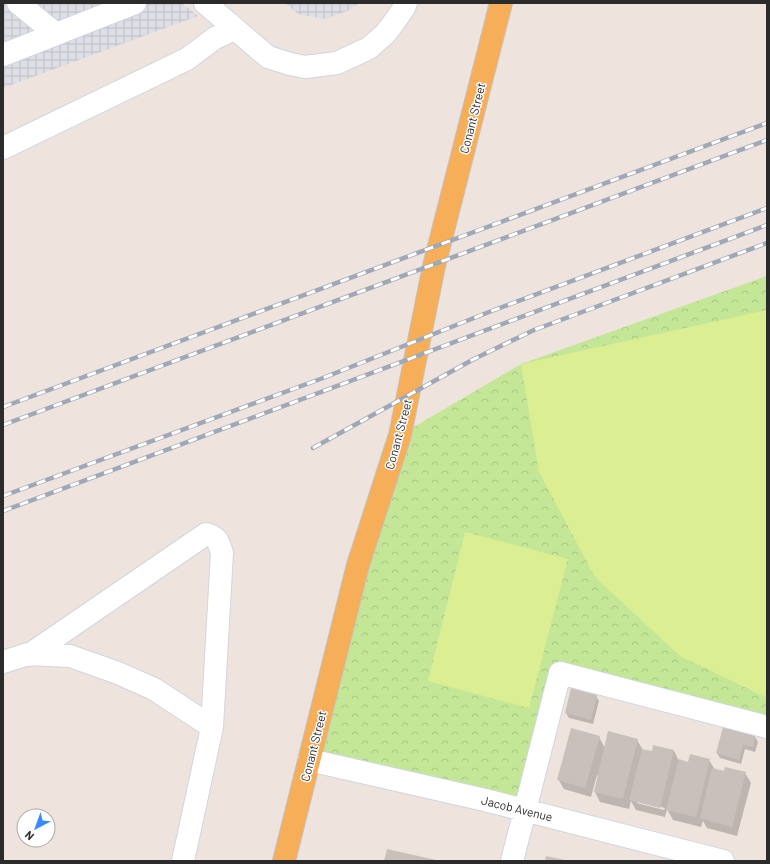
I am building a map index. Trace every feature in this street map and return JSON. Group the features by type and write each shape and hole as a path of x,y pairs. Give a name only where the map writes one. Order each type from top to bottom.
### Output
{"main road":[{"name":"Conant Street","path":"284,861 358,565 400,435 434,266 501,3"}],"street":[{"path":"18,3 56,34"},
{"path":"205,3 268,58 305,67 337,63 369,48 375,44 392,26 406,3"},
{"path":"3,55 132,4"},
{"path":"3,148 187,59 215,38 235,29"},
{"path":"28,655 206,534 215,536 218,540 222,554 212,727 182,861"},
{"path":"3,662 28,654 70,656 118,672 154,689 212,727"},
{"path":"512,861 560,673 767,727"},
{"name":"Jacob Avenue","path":"309,760 525,810 723,861"}],"shaded area":[{"path":"3,3 182,3 198,16 3,88"},
{"path":"285,3 359,3 348,11 324,19 298,14"}],"green space":[{"path":"767,276 767,727 560,673 525,810 309,760 400,435 521,364"},
{"path":"767,310 767,698 680,656 595,577 539,472 521,364"},
{"path":"465,532 568,559 529,708 428,681"}],"building":[{"path":"571,688 597,695 591,720 565,713"},
{"path":"723,727 755,736 753,747 743,745 739,760 716,753"},
{"path":"571,728 600,736 585,788 557,780"},
{"path":"608,731 638,739 623,799 594,792"},
{"path":"653,745 674,750 660,808 629,800 642,749 652,751"},
{"path":"690,754 710,759 696,817 666,810 679,759 688,762"},
{"path":"725,767 746,772 732,827 700,818 712,768 724,771"},
{"path":"387,849 436,860 436,861 384,861"},
{"path":"546,856 565,860 565,861 545,861"}],"railway":[{"path":"3,407 767,123"},
{"path":"3,425 767,140"},
{"path":"3,496 323,378 489,312 767,208"},
{"path":"3,511 767,225"},
{"path":"313,448 474,359 534,330 767,243"}]}
